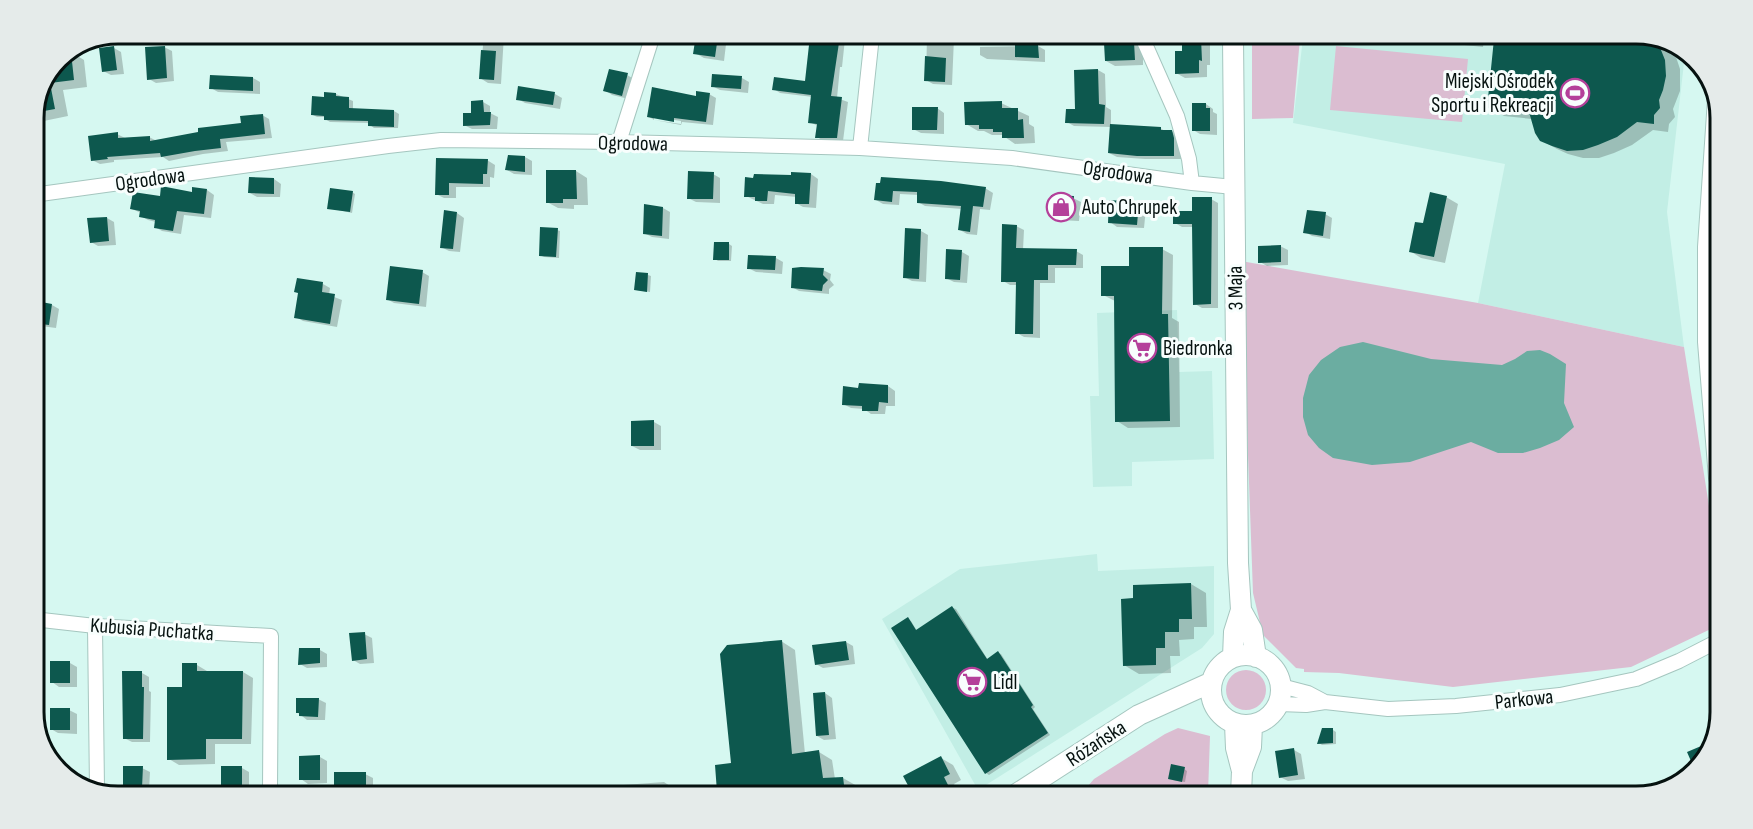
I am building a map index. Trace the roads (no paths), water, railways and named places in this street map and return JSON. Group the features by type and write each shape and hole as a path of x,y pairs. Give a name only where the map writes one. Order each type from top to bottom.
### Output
{"street":[{"path":"619,142 650,44"},
{"path":"860,148 871,44"},
{"path":"1145,44 1180,126 1189,159 1192,183"},
{"name":"3 Maja","path":"1233,44 1238,563 1241,610 1234,632 1233,657"},
{"name":"Ogrodowa","path":"44,193 441,140 860,148 1012,158 1234,187"},
{"path":"1709,186 1705,247 1705,342 1709,397"},
{"name":"3 Maja","path":"1241,610 1252,630 1256,657"},
{"name":"Kubusia Puchatka","path":"44,620 95,626 271,636 270,786"},
{"path":"95,626 97,782"},
{"name":"Parkowa","path":"1280,695 1306,705 1325,702 1388,709 1456,706 1560,695 1636,679 1710,645"},
{"path":"1245,655 1256,657 1266,661 1278,676 1280,695 1272,714 1263,721 1244,724 1220,715 1212,691 1216,672 1233,657 1245,655"},
{"name":"Różańska","path":"1029,786 1138,715 1177,698 1212,691"},
{"path":"1241,786 1242,771 1251,747 1244,724"}],"place":[{"name":"Miejski Ośrodek Sportu i Rekreacji","path":"1575,93"},
{"name":"Auto Chrupek","path":"1061,207"},
{"name":"Biedronka","path":"1142,348"},
{"name":"Lidl","path":"972,682"}]}
